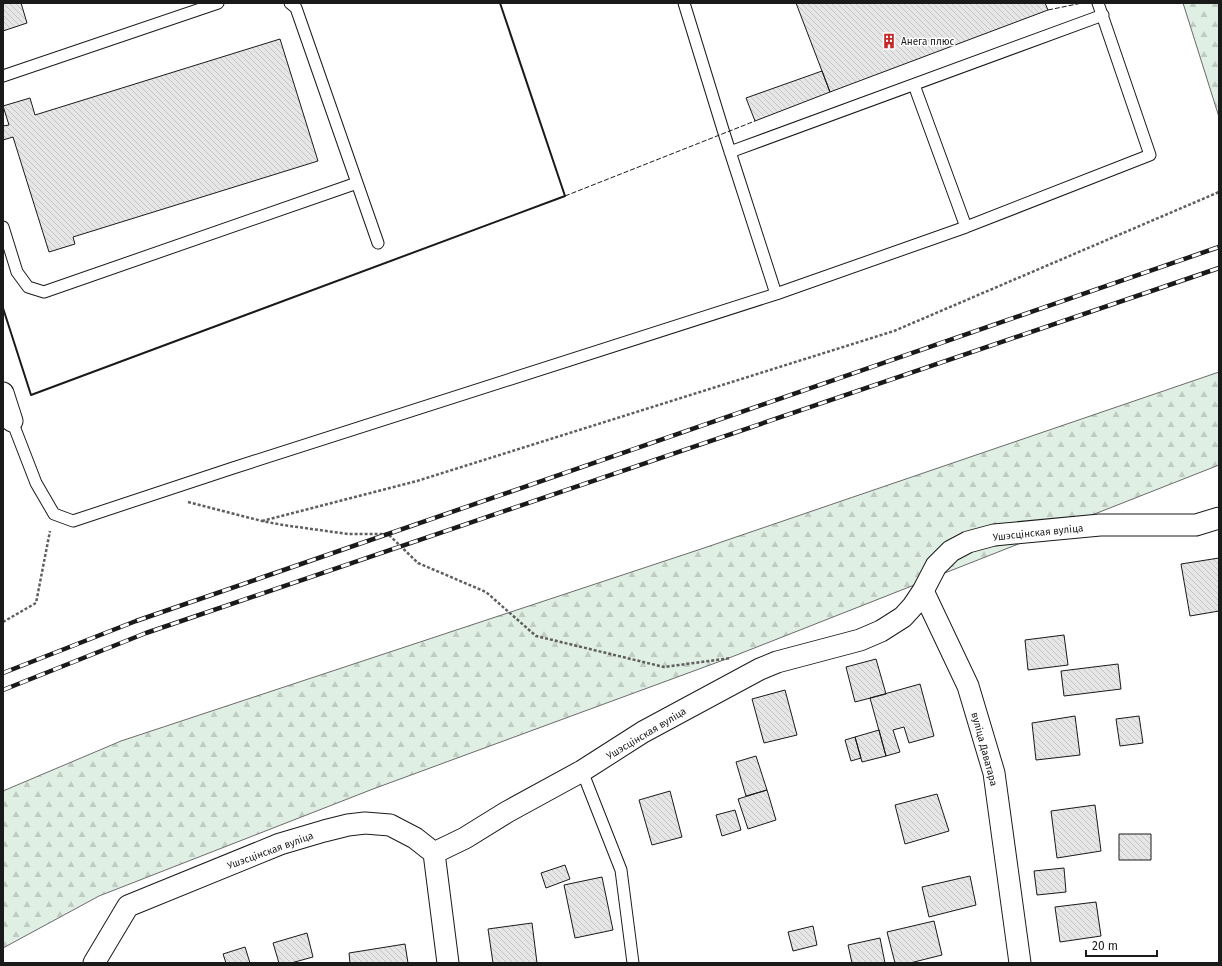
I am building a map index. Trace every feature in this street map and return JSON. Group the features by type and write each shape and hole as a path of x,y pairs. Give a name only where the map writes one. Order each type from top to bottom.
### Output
{"street":[{"path":"3,394 12,421"},
{"name":"Ушэсцінская вуліца","path":"94,963 128,906 280,844 348,825 365,823 390,825 415,838 434,852 465,838 507,812 582,771 643,732 760,669 777,662 860,640 881,631 904,617 923,591 936,566 951,552 968,542 994,535 1100,525 1196,525 1219,518"},
{"name":"вуліца Даватара","path":"923,591 968,686 994,773 1020,963"},
{"path":"434,852 448,963"}],"lane":[{"path":"3,76 218,3"},
{"path":"290,3 296,8 378,243"},
{"path":"684,3 776,294"},
{"path":"12,421 36,483 54,514 73,521 776,294 966,227 1150,155 1098,3"},
{"path":"730,152 1103,15"},
{"path":"914,85 966,227"},
{"path":"3,228 17,272 28,287 44,292 357,183"},
{"path":"582,771 621,870 633,963"}],"path":[{"path":"262,521 417,481 894,331 1219,192"},
{"path":"157,493 262,521 348,534 388,534 418,563 486,592 536,636 664,667 729,658"},
{"path":"3,622 36,603 54,514"}],"green space":[{"path":"1183,3 1219,3 1219,117"},
{"path":"1219,372 1219,465 729,658 373,789 99,896 3,948 3,791 121,741 701,549"}],"building":[{"path":"3,3 21,3 27,23 3,31"},
{"name":"Анега плюс","path":"796,3 1045,3 1048,10 830,92"},
{"path":"280,39 318,161 73,237 75,244 49,252 13,137 3,140 3,126 9,125 3,106 30,98 35,115"},
{"path":"822,71 830,92 755,121 746,98"},
{"path":"1219,558 1219,611 1190,616 1181,564"},
{"path":"1064,635 1068,665 1028,670 1025,640"},
{"path":"876,659 886,694 855,702 846,667"},
{"path":"1118,664 1121,689 1064,696 1061,671"},
{"path":"920,684 934,736 909,743 904,727 893,730 900,752 886,756 870,698"},
{"path":"785,690 797,735 764,743 752,699"},
{"path":"1075,716 1080,755 1036,760 1032,723"},
{"path":"1139,716 1143,743 1120,746 1116,719"},
{"path":"879,730 886,756 862,762 855,737"},
{"path":"855,737 861,758 851,761 845,740"},
{"path":"756,756 767,790 746,796 736,762"},
{"path":"767,790 776,820 748,829 738,799"},
{"path":"670,791 682,837 652,845 639,800"},
{"path":"937,794 949,831 905,844 895,805"},
{"path":"1095,805 1101,851 1057,858 1051,811"},
{"path":"735,810 741,830 722,836 716,815"},
{"path":"1119,834 1151,834 1151,860 1119,860"},
{"path":"565,865 570,879 546,888 541,873"},
{"path":"1064,868 1066,892 1037,895 1034,871"},
{"path":"970,876 976,905 929,917 922,887"},
{"path":"602,877 613,930 575,938 564,885"},
{"path":"1096,902 1101,936 1060,942 1055,907"},
{"path":"934,921 942,955 910,963 895,963 887,932"},
{"path":"532,923 537,963 493,963 488,929"},
{"path":"813,926 817,945 793,951 788,932"},
{"path":"307,933 313,957 291,963 279,963 273,943"},
{"path":"880,938 885,963 852,963 848,945"},
{"path":"405,944 408,963 350,963 349,953"},
{"path":"245,947 250,963 226,963 223,954"}],"railway":[{"path":"3,673 136,621 1219,247"},
{"path":"3,690 146,633 1219,268"}],"fence":[{"path":"1048,10 1082,3"},
{"path":"565,196 755,121"}],"wall":[{"path":"3,308 31,395 565,196 500,3"}],"place":[{"name":"Анега плюс","path":"889,41"}]}
